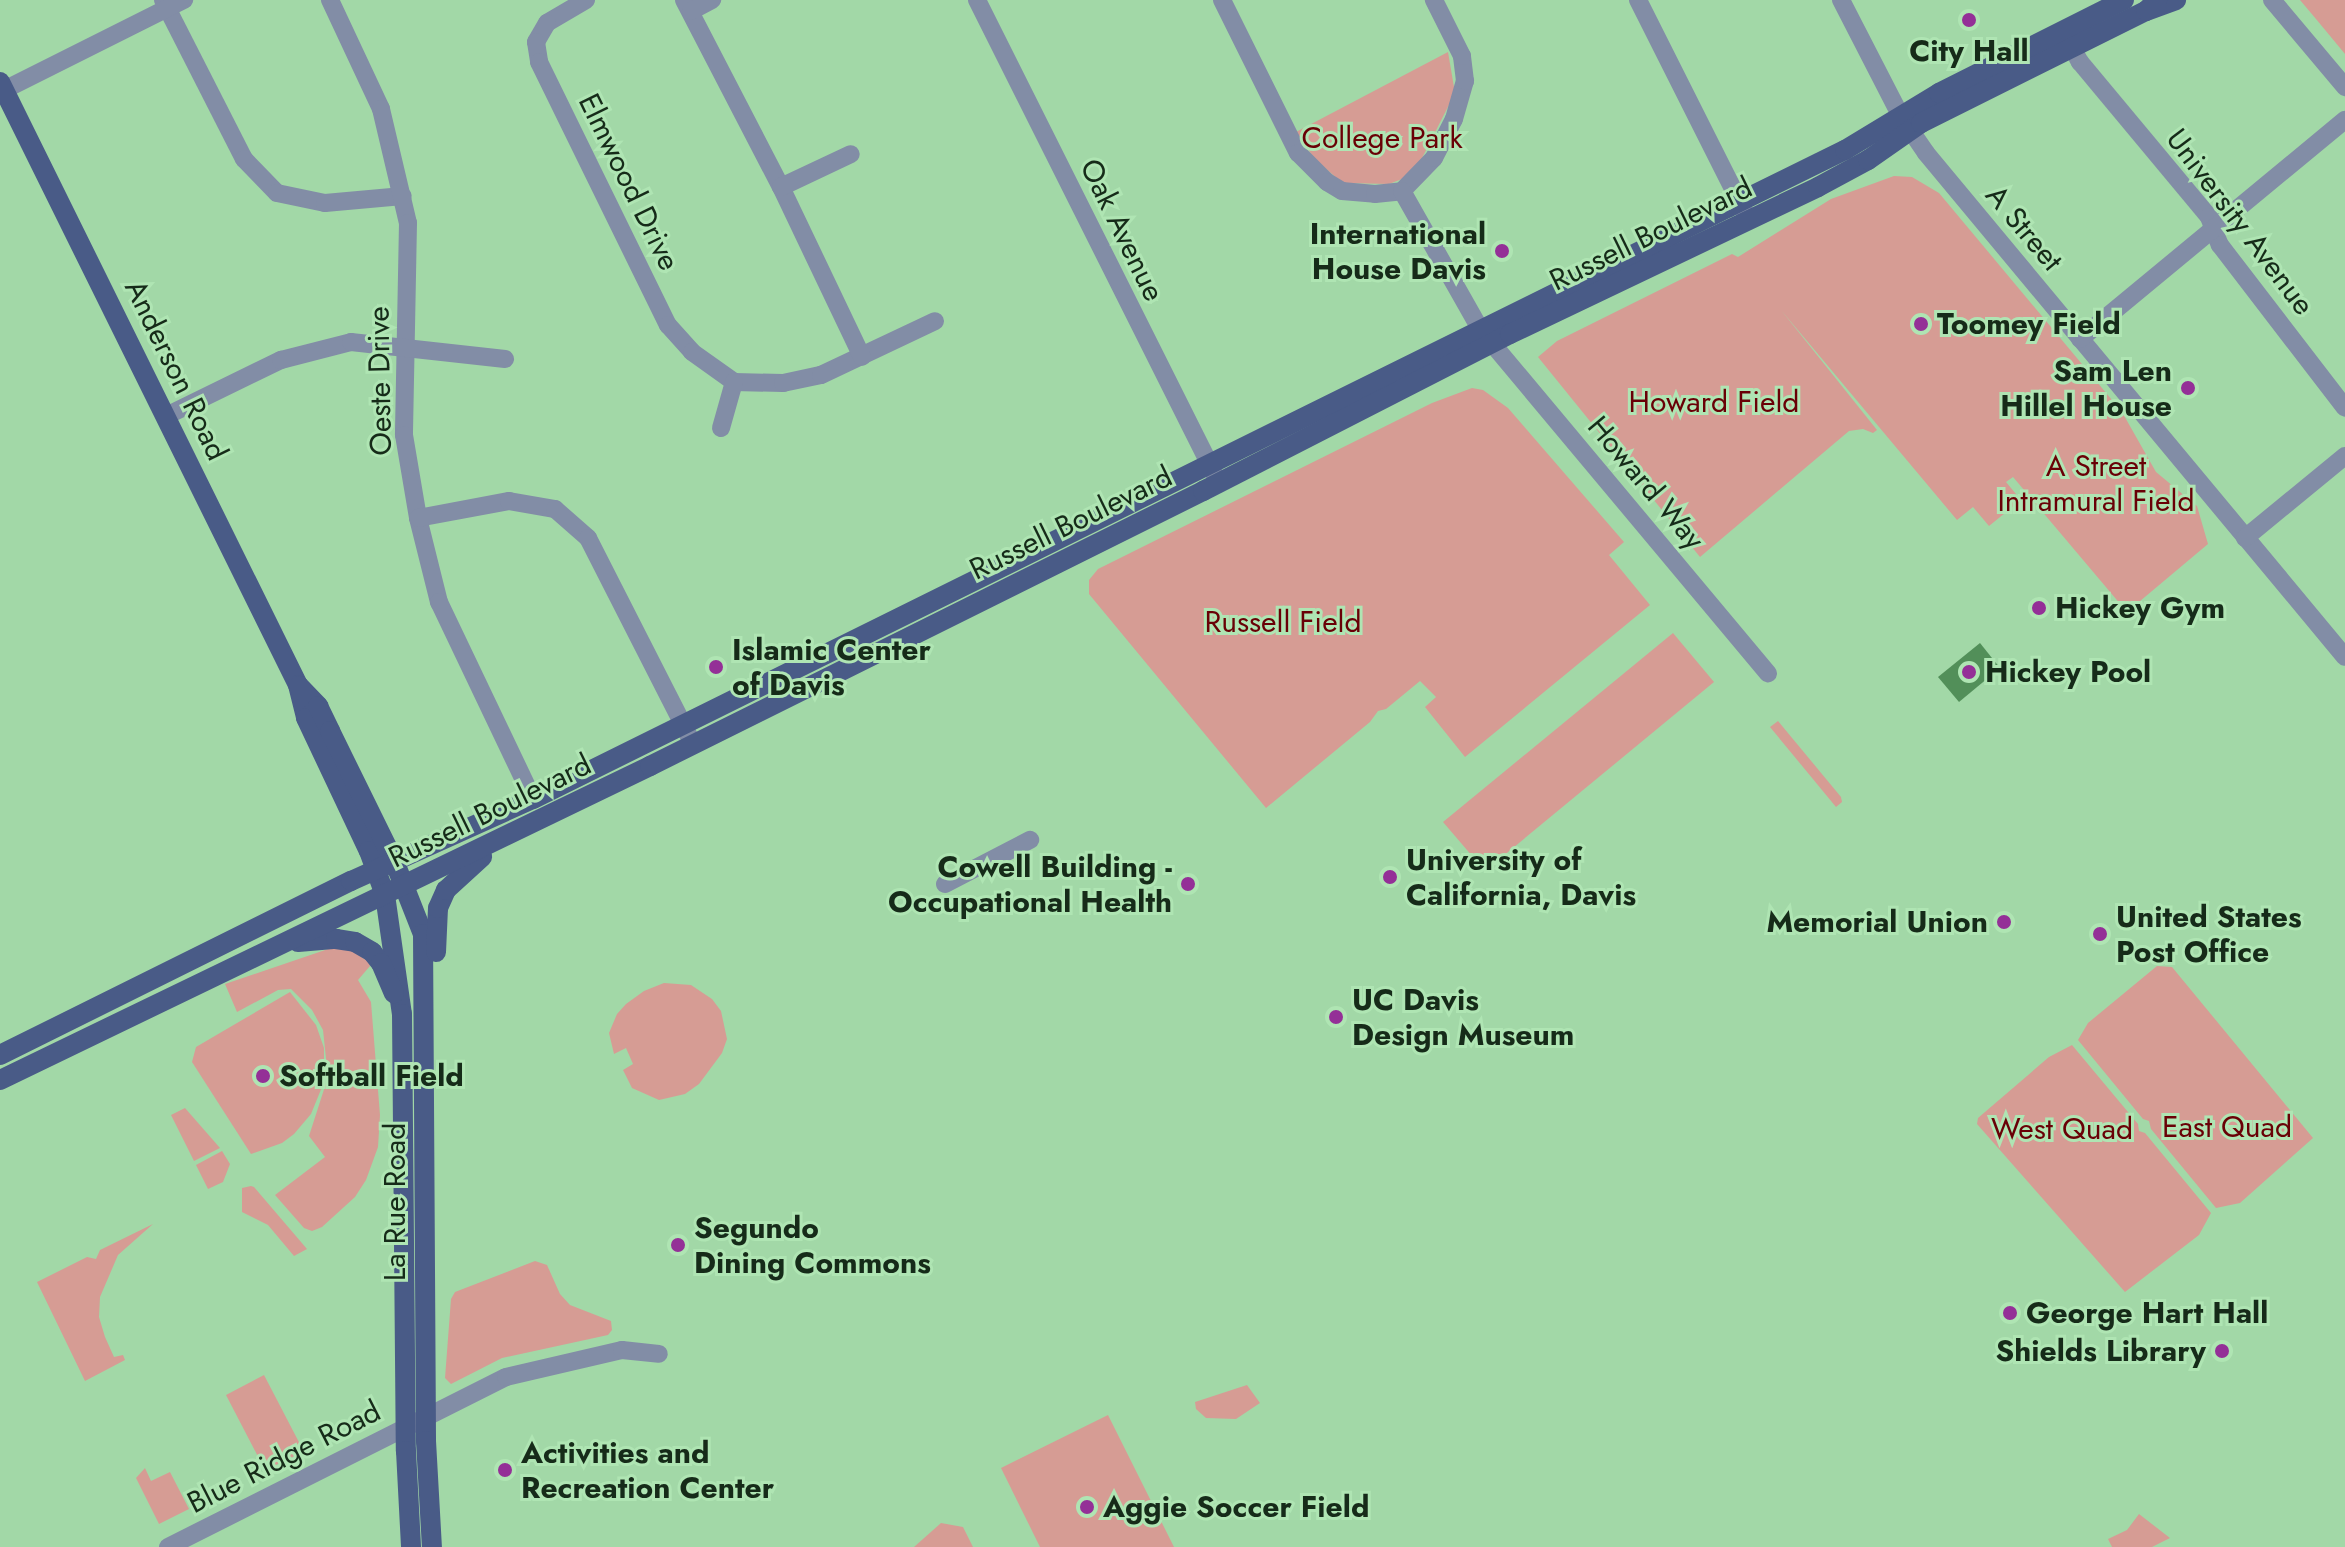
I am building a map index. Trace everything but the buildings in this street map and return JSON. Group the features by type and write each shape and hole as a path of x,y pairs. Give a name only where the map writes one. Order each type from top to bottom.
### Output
{"main road":[{"name":"Russell Boulevard","path":"2067,39 2124,0"},
{"name":"Russell Boulevard","path":"0,1080 510,835 1057,564 1214,474 1486,336 1744,212 1845,150 1905,123 2067,39 2151,5 2176,0"},
{"name":"Anderson Road","path":"1,88 166,416 386,866"},
{"name":"Russell Boulevard","path":"0,1055 386,866 533,799 1088,526 1214,474"},
{"path":"1057,564 1060,552 1087,537 1088,526"},
{"path":"300,693 326,745 330,749 339,748 386,866"},
{"path":"425,1041 435,1025 435,927 440,903 456,879 510,835"},
{"name":"La Rue Road","path":"386,866 405,886 423,934 425,1041 417,1422 411,1547"},
{"name":"La Rue Road","path":"386,866 385,895 393,930 402,1014 417,1422 432,1547"},
{"path":"290,942 336,939 355,942 372,952 381,963 402,1014"}],"street":[{"name":"Oeste Drive","path":"330,0 381,109 408,223 404,435 418,518 439,602 533,799"},
{"name":"Elmwood Drive","path":"586,0 547,23 536,42 539,62 668,325 692,352 734,382"},
{"path":"712,0 688,5 781,187 862,357"},
{"name":"Oak Avenue","path":"977,0 1214,474"},
{"path":"1222,0 1298,153 1327,182 1342,191 1402,191 1434,158 1454,119 1465,81 1462,56 1434,0"},
{"path":"1638,0 1744,212"},
{"name":"A Street","path":"1841,0 1905,123 2345,657"},
{"path":"2272,0 2345,87"},
{"path":"1,88 171,3 244,159 277,193 325,203 403,196"},
{"name":"University Avenue","path":"2067,39 2214,228 2220,245 2345,408"},
{"path":"2080,339 2345,120"},
{"path":"781,187 851,154"},
{"path":"1402,191 1486,336"},
{"path":"721,428 734,382 783,383 821,375 935,321"},
{"name":"Howard Way","path":"1486,336 1768,673"},
{"path":"166,416 281,360 351,342 505,359"},
{"path":"2245,538 2345,456"},
{"path":"418,518 509,501 555,509 588,538 692,745"},
{"path":"945,884 1030,840"},
{"name":"Blue Ridge Road","path":"168,1547 516,1373 622,1350 659,1354"}],"green space":[{"path":"2300,0 2345,0 2345,54 2316,19"},
{"name":"College Park","path":"1448,52 1455,93 1421,160 1402,179 1389,184 1342,183 1314,158 1296,132"},
{"path":"1894,176 1912,177 1939,193 2122,412 2156,472 2197,506 2208,544 2127,612 2013,477 2006,482 2021,500 1989,526 1973,507 1957,520 1781,310 1877,430 1873,433 1863,429 1849,431 1700,557 1538,357 1557,341 1732,254 1738,257 1831,199"},
{"name":"Russell Field","path":"1472,388 1483,390 1508,408 1624,542 1609,555 1650,605 1465,757 1425,707 1436,697 1420,681 1386,709 1378,711 1370,722 1266,808 1089,594 1089,580 1098,569 1432,403"},
{"path":"1673,633 1714,682 1485,871 1443,822"},
{"path":"1778,721 1841,797 1842,802 1836,807 1770,727"},
{"path":"331,948 350,949 369,962 370,966 358,980 371,1002 380,1115 378,1147 366,1180 355,1197 322,1227 312,1231 304,1228 275,1195 325,1157 309,1136 328,1077 323,1030 312,1010 291,989 278,990 237,1012 225,984"},
{"name":"East Quad","path":"2157,966 2172,967 2313,1138 2240,1203 2216,1208 2151,1129 2149,1121 2143,1119 2078,1040 2088,1023"},
{"path":"664,983 691,985 712,999 721,1011 727,1039 722,1053 699,1084 685,1094 659,1100 632,1088 623,1070 633,1064 626,1048 614,1054 609,1033 617,1014 626,1004 644,991"},
{"name":"Softball Field","path":"290,992 316,1025 324,1048 324,1082 311,1114 294,1134 282,1143 251,1154 192,1062 196,1047"},
{"name":"West Quad","path":"2072,1045 2138,1124 2139,1131 2145,1133 2211,1213 2199,1235 2125,1292 1977,1124 1978,1118 2049,1057"},
{"path":"185,1108 220,1148 194,1161 171,1115"},
{"path":"222,1151 230,1164 223,1182 208,1189 196,1165"},
{"path":"251,1186 307,1249 294,1256 268,1225 242,1212 242,1188"},
{"path":"153,1224 118,1255 100,1297 99,1317 105,1337 114,1357 123,1355 125,1360 85,1381 37,1282 87,1257 96,1259 100,1250"},
{"path":"535,1261 547,1265 560,1294 570,1305 611,1321 612,1330 608,1335 502,1358 451,1384 445,1378 451,1299 455,1292"},
{"path":"264,1375 302,1448 297,1455 265,1470 226,1395"},
{"path":"1247,1385 1260,1403 1236,1419 1206,1418 1196,1409 1195,1402"},
{"name":"Aggie Soccer Field","path":"1108,1415 1174,1547 1040,1547 1001,1468"},
{"path":"145,1468 151,1481 170,1472 189,1509 159,1524 136,1478"},
{"path":"2139,1514 2170,1538 2152,1547 2112,1547 2108,1539 2127,1530"},
{"path":"941,1523 963,1527 973,1547 914,1547"}],"shaded area":[{"name":"Hickey Pool","path":"1980,643 2000,668 1959,702 1938,677"}],"place":[{"name":"City Hall","path":"1969,20"},
{"name":"International House Davis","path":"1502,251"},
{"name":"Toomey Field","path":"1921,324"},
{"name":"Sam Len Hillel House","path":"2188,388"},
{"name":"Hickey Gym","path":"2039,608"},
{"name":"Islamic Center of Davis","path":"716,667"},
{"name":"Hickey Pool","path":"1969,672"},
{"name":"University of California, Davis","path":"1390,877"},
{"name":"Cowell Building - Occupational Health","path":"1188,884"},
{"name":"Memorial Union","path":"2004,922"},
{"name":"United States Post Office","path":"2100,934"},
{"name":"UC Davis Design Museum","path":"1336,1017"},
{"name":"Softball Field","path":"263,1076"},
{"name":"Segundo Dining Commons","path":"678,1245"},
{"name":"George Hart Hall","path":"2010,1313"},
{"name":"Shields Library","path":"2222,1351"},
{"name":"Activities and Recreation Center","path":"505,1470"},
{"name":"Aggie Soccer Field","path":"1087,1507"}],"park label":[{"name":"Howard Field","path":"1714,402"},
{"name":"A Street Intramural Field","path":"2096,483"}]}
